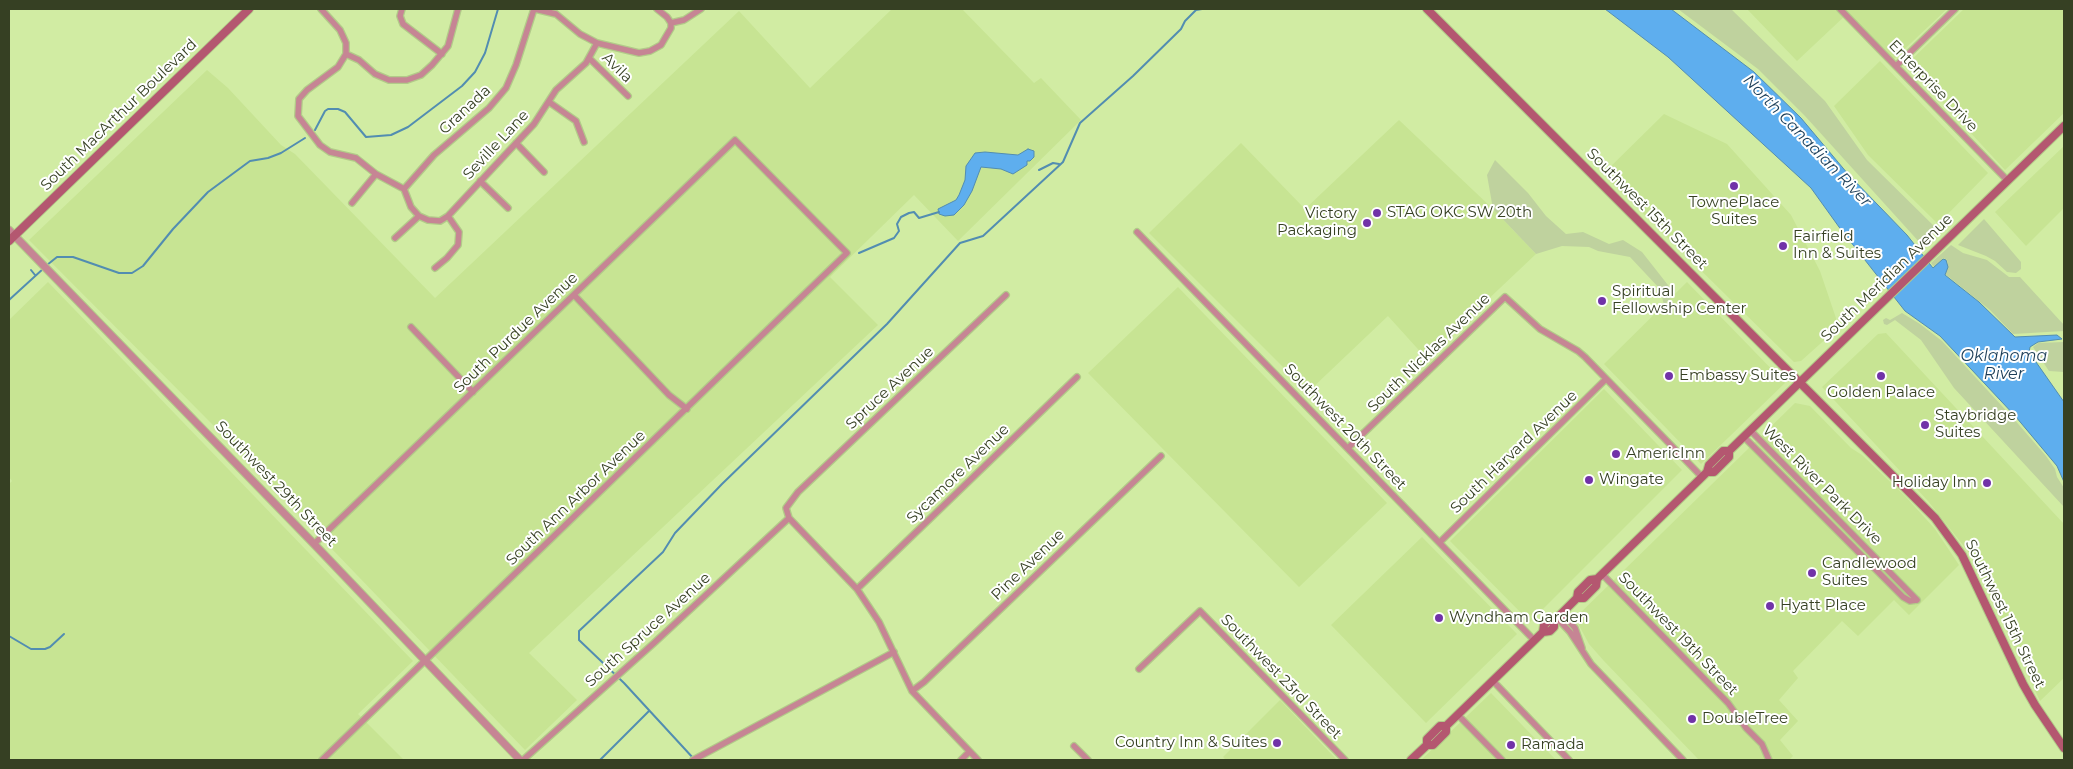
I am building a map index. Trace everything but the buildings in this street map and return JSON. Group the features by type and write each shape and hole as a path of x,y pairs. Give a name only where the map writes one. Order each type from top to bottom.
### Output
{"main road":[{"name":"South MacArthur Boulevard","path":"11,236 249,9"},
{"name":"Southwest 15th Street","path":"1427,9 1800,382 1923,506 1951,537 1976,581 2035,705 2064,748"},
{"name":"South Meridian Avenue","path":"1411,760 1427,745 1427,738 1440,726 1446,726 1458,715 1543,632 1544,625 1548,621 1558,617 1577,598 1578,592 1590,580 1600,577 1705,475 1708,465 1723,451 1730,450 1744,437 2064,126"}],"street":[{"path":"322,9 340,30 346,43 346,54 338,67 302,93 297,104 298,116 316,141 325,149 356,158 376,174 404,190 411,207 419,216 428,220 440,221 448,216 459,232 458,245 435,268"},
{"path":"402,9 400,16 402,24 442,54"},
{"path":"346,54 359,60 381,78 400,81 414,79 421,75 442,54 450,40 458,9"},
{"path":"534,9 556,14 580,34 596,43 631,51 646,52 656,48 665,41 672,28 671,23 657,9"},
{"name":"Granada","path":"404,190 417,177 434,154 482,114 506,88 516,65 534,9"},
{"path":"671,23 684,20 701,9"},
{"name":"Enterprise Drive","path":"1840,9 2008,181"},
{"path":"1896,66 1954,9"},
{"name":"Seville Lane","path":"448,216 534,124 561,84 589,58 596,43"},
{"name":"Avila","path":"589,58 628,96"},
{"path":"549,102 576,121 584,142"},
{"name":"South Purdue Avenue","path":"314,544 735,140 847,254"},
{"path":"516,143 544,172"},
{"path":"352,202 376,174"},
{"path":"480,181 508,208"},
{"path":"395,238 419,216"},
{"name":"Southwest 20th Street","path":"1138,232 1534,640"},
{"name":"Southwest 29th Street","path":"11,236 50,272 522,760"},
{"name":"South Ann Arbor Avenue","path":"322,760 847,254"},
{"path":"574,295 669,395 687,409"},
{"name":"Spruce Avenue","path":"788,518 786,508 791,501 1006,295"},
{"name":"South Nicklas Avenue","path":"1348,448 1506,297 1529,321 1578,351 1606,379"},
{"path":"411,327 474,392"},
{"name":"Sycamore Avenue","path":"857,589 1077,377"},
{"path":"1606,379 1705,475"},
{"name":"South Harvard Avenue","path":"1440,542 1606,379"},
{"name":"West River Park Drive","path":"1744,437 1903,597 1910,601 1917,600 1750,430"},
{"name":"Pine Avenue","path":"912,691 924,682 1161,456"},
{"path":"1774,467 1780,461"},
{"path":"1796,489 1802,482"},
{"path":"788,518 857,589 879,622 912,691 978,760"},
{"name":"South Spruce Avenue","path":"522,760 617,676 788,518"},
{"path":"1852,545 1857,539"},
{"name":"Southwest 19th Street","path":"1600,577 1728,703 1746,728 1762,744 1768,760"},
{"name":"Southwest 23rd Street","path":"1139,669 1200,611 1345,760"},
{"path":"1558,617 1584,655 1684,760"},
{"path":"696,759 774,719 894,652"},
{"path":"1493,681 1569,760"},
{"path":"1458,715 1502,760"},
{"path":"1074,746 1088,760"},
{"path":"961,760 969,752"}],"shaded area":[{"path":"892,9 962,9 1034,83 1041,78 1081,120 958,241 914,195 830,277 878,325 529,653 577,700 525,750 211,423 29,240 207,70 228,88 281,145 295,154 435,298 739,11 810,88"},
{"path":"1678,9 1731,9 1825,101 1867,160 1937,229 1921,244 1805,116 1758,69"},
{"path":"1747,9 1947,9 1893,60 1848,13 1797,61"},
{"path":"1964,9 2064,9 2064,113 2005,170 1907,64"},
{"path":"1880,61 1988,173 1938,224 1868,155 1834,106"},
{"path":"1664,114 1727,144 1791,215 1820,271 1839,327 1801,361 1794,362 1603,174"},
{"path":"1399,120 1493,209 1536,254 1426,358 1388,316 1308,392 1149,233 1241,143 1305,209"},
{"path":"2064,146 2064,208 2026,246 1995,212"},
{"path":"1495,160 1528,193 1546,216 1566,234 1583,232 1609,244 1623,240 1642,252 1675,294 1664,305 1660,289 1630,257 1598,251 1589,247 1562,246 1536,254 1493,209 1487,175"},
{"path":"1984,219 2021,262 2021,269 2016,273 2007,272 1986,256 1958,245"},
{"path":"1951,245 1963,253 1987,260 2009,277 2020,277 2064,325 2064,331 2013,334 1990,310 1945,274 1948,267 1947,260 1943,258 1935,268 1931,263"},
{"path":"48,282 413,661 358,714 404,760 9,760 9,484 12,481 9,477 9,320"},
{"path":"1687,282 1785,383 1701,464 1604,364"},
{"path":"1178,287 1387,503 1299,587 1088,373"},
{"path":"1902,313 1942,341 2046,456 2064,488 2064,507 1954,388 1921,340 1895,320 1887,325 1884,324 1883,320 1886,318 1890,320"},
{"path":"1886,333 2064,524 2064,678 2040,701 1970,554 1928,501 1822,387 1878,334"},
{"path":"2064,342 2064,372 2049,371 2033,347 2038,343"},
{"path":"1604,389 1682,470 1530,622 1450,541"},
{"path":"1795,403 1810,406 1851,448 1862,455 1905,496 1935,529 1959,565 1909,615 1894,600 1858,636 1842,621 1793,671 1798,678 1779,700 1798,721 1780,740 1793,756 1789,760 1699,760 1589,644 1575,618"},
{"path":"1422,537 1517,634 1426,723 1331,625"},
{"path":"1491,693 1556,760 1421,760"},
{"path":"1280,700 1337,760 1226,760 1223,757"}],"water":[{"name":"Oklahoma River","path":"1605,9 1671,9 1754,72 1801,118 1848,174 1907,235 1933,268 1943,259 1946,260 1948,267 1945,275 1979,302 2015,337 2057,335 2062,339 2038,342 2030,347 2029,352 2064,402 2064,482 2057,466 2016,417 1940,336 1905,311 1811,188 1668,57"},
{"path":"1028,149 1034,151 1034,157 1027,161 1027,165 1013,174 1001,169 981,167 972,191 964,205 954,215 945,216 939,214 938,209 956,200 959,195 965,180 966,166 975,153 1018,155"}],"waterway":[{"path":"315,130 328,109 338,109 345,112 366,137 391,135 408,127 462,86 475,72 485,53 498,9"},
{"path":"694,759 624,683 579,640 579,631 663,552 675,533 722,484 887,324 960,243 983,236 1063,162 1080,123 1133,76 1181,29 1185,21 1196,10 1202,9"},
{"path":"47,265 57,257 73,257 119,273 132,273 143,266 173,229 208,192 250,161 268,158 281,153 305,138"},
{"path":"1039,170 1053,163 1059,164"},
{"path":"859,253 894,238 899,231 897,224 901,217 914,212 919,218 939,212"},
{"path":"9,300 44,268"},
{"path":"31,270 35,275"},
{"path":"9,636 31,649 45,649 50,647 64,634"},
{"path":"600,760 649,711"}],"place":[{"name":"TownePlace Suites","path":"1734,186"},
{"name":"STAG OKC SW 20th","path":"1377,213"},
{"name":"Victory Packaging","path":"1367,223"},
{"name":"Fairfield Inn & Suites","path":"1783,246"},
{"name":"Spiritual Fellowship Center","path":"1602,301"},
{"name":"Embassy Suites","path":"1669,376"},
{"name":"Golden Palace","path":"1881,376"},
{"name":"Staybridge Suites","path":"1925,425"},
{"name":"AmericInn","path":"1616,454"},
{"name":"Wingate","path":"1589,480"},
{"name":"Holiday Inn","path":"1987,483"},
{"name":"Candlewood Suites","path":"1812,573"},
{"name":"Hyatt Place","path":"1770,606"},
{"name":"Wyndham Garden","path":"1439,618"},
{"name":"DoubleTree","path":"1692,719"},
{"name":"Country Inn & Suites","path":"1277,743"},
{"name":"Ramada","path":"1511,745"}],"water label":[{"name":"North Canadian River","path":"1807,141"}]}
